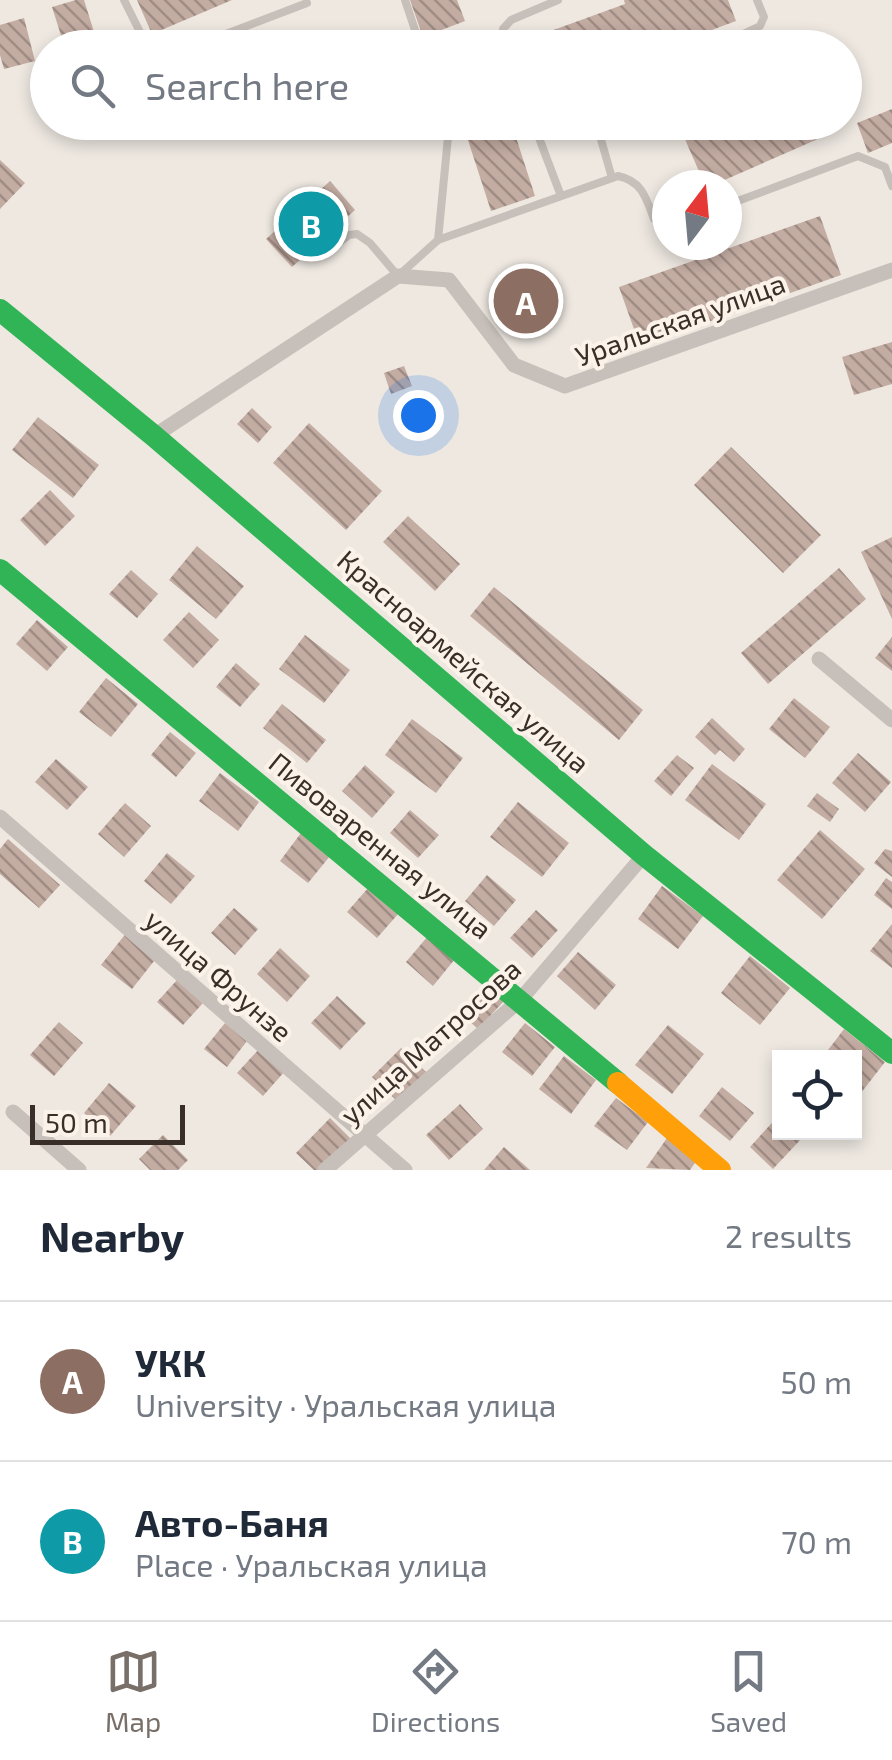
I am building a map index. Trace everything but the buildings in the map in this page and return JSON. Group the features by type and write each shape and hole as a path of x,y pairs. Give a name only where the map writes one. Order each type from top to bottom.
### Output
{"main road":[{"name":"Красноармейская улица","path":"0,310 154,436 644,855 892,1054"},
{"name":"Пивоваренная улица","path":"0,570 521,999 720,1170"}],"street":[{"name":"Уральская улица","path":"398,276 448,280 514,365 565,386 892,270"},
{"path":"154,436 398,276"},
{"path":"818,659 892,720"},
{"name":"улица Фрунзе","path":"0,817 405,1170"},
{"name":"улица Матросова","path":"325,1170 521,999 644,855"},
{"path":"13,1112 80,1170"}],"lane":[{"path":"124,0 139,30"},
{"path":"405,0 415,30"},
{"path":"503,30 511,20 558,0"},
{"path":"752,30 760,26 764,17 756,0"},
{"path":"235,30 307,2"},
{"path":"438,240 448,140"},
{"path":"540,140 561,196"},
{"path":"601,140 612,178"},
{"path":"742,199 858,156 885,167 892,186"},
{"path":"333,248 349,235 357,234 370,242 398,276 438,240 612,178 630,178 642,188 652,213"}],"traffic: fast":[{"path":"0,310 154,436 644,855 892,1053"},
{"path":"0,570 618,1083"}],"traffic: slow":[{"path":"618,1083 720,1170"}],"place":[{"name":"Авто-Баня","path":"311,224"},
{"name":"УКК","path":"526,301"}]}
